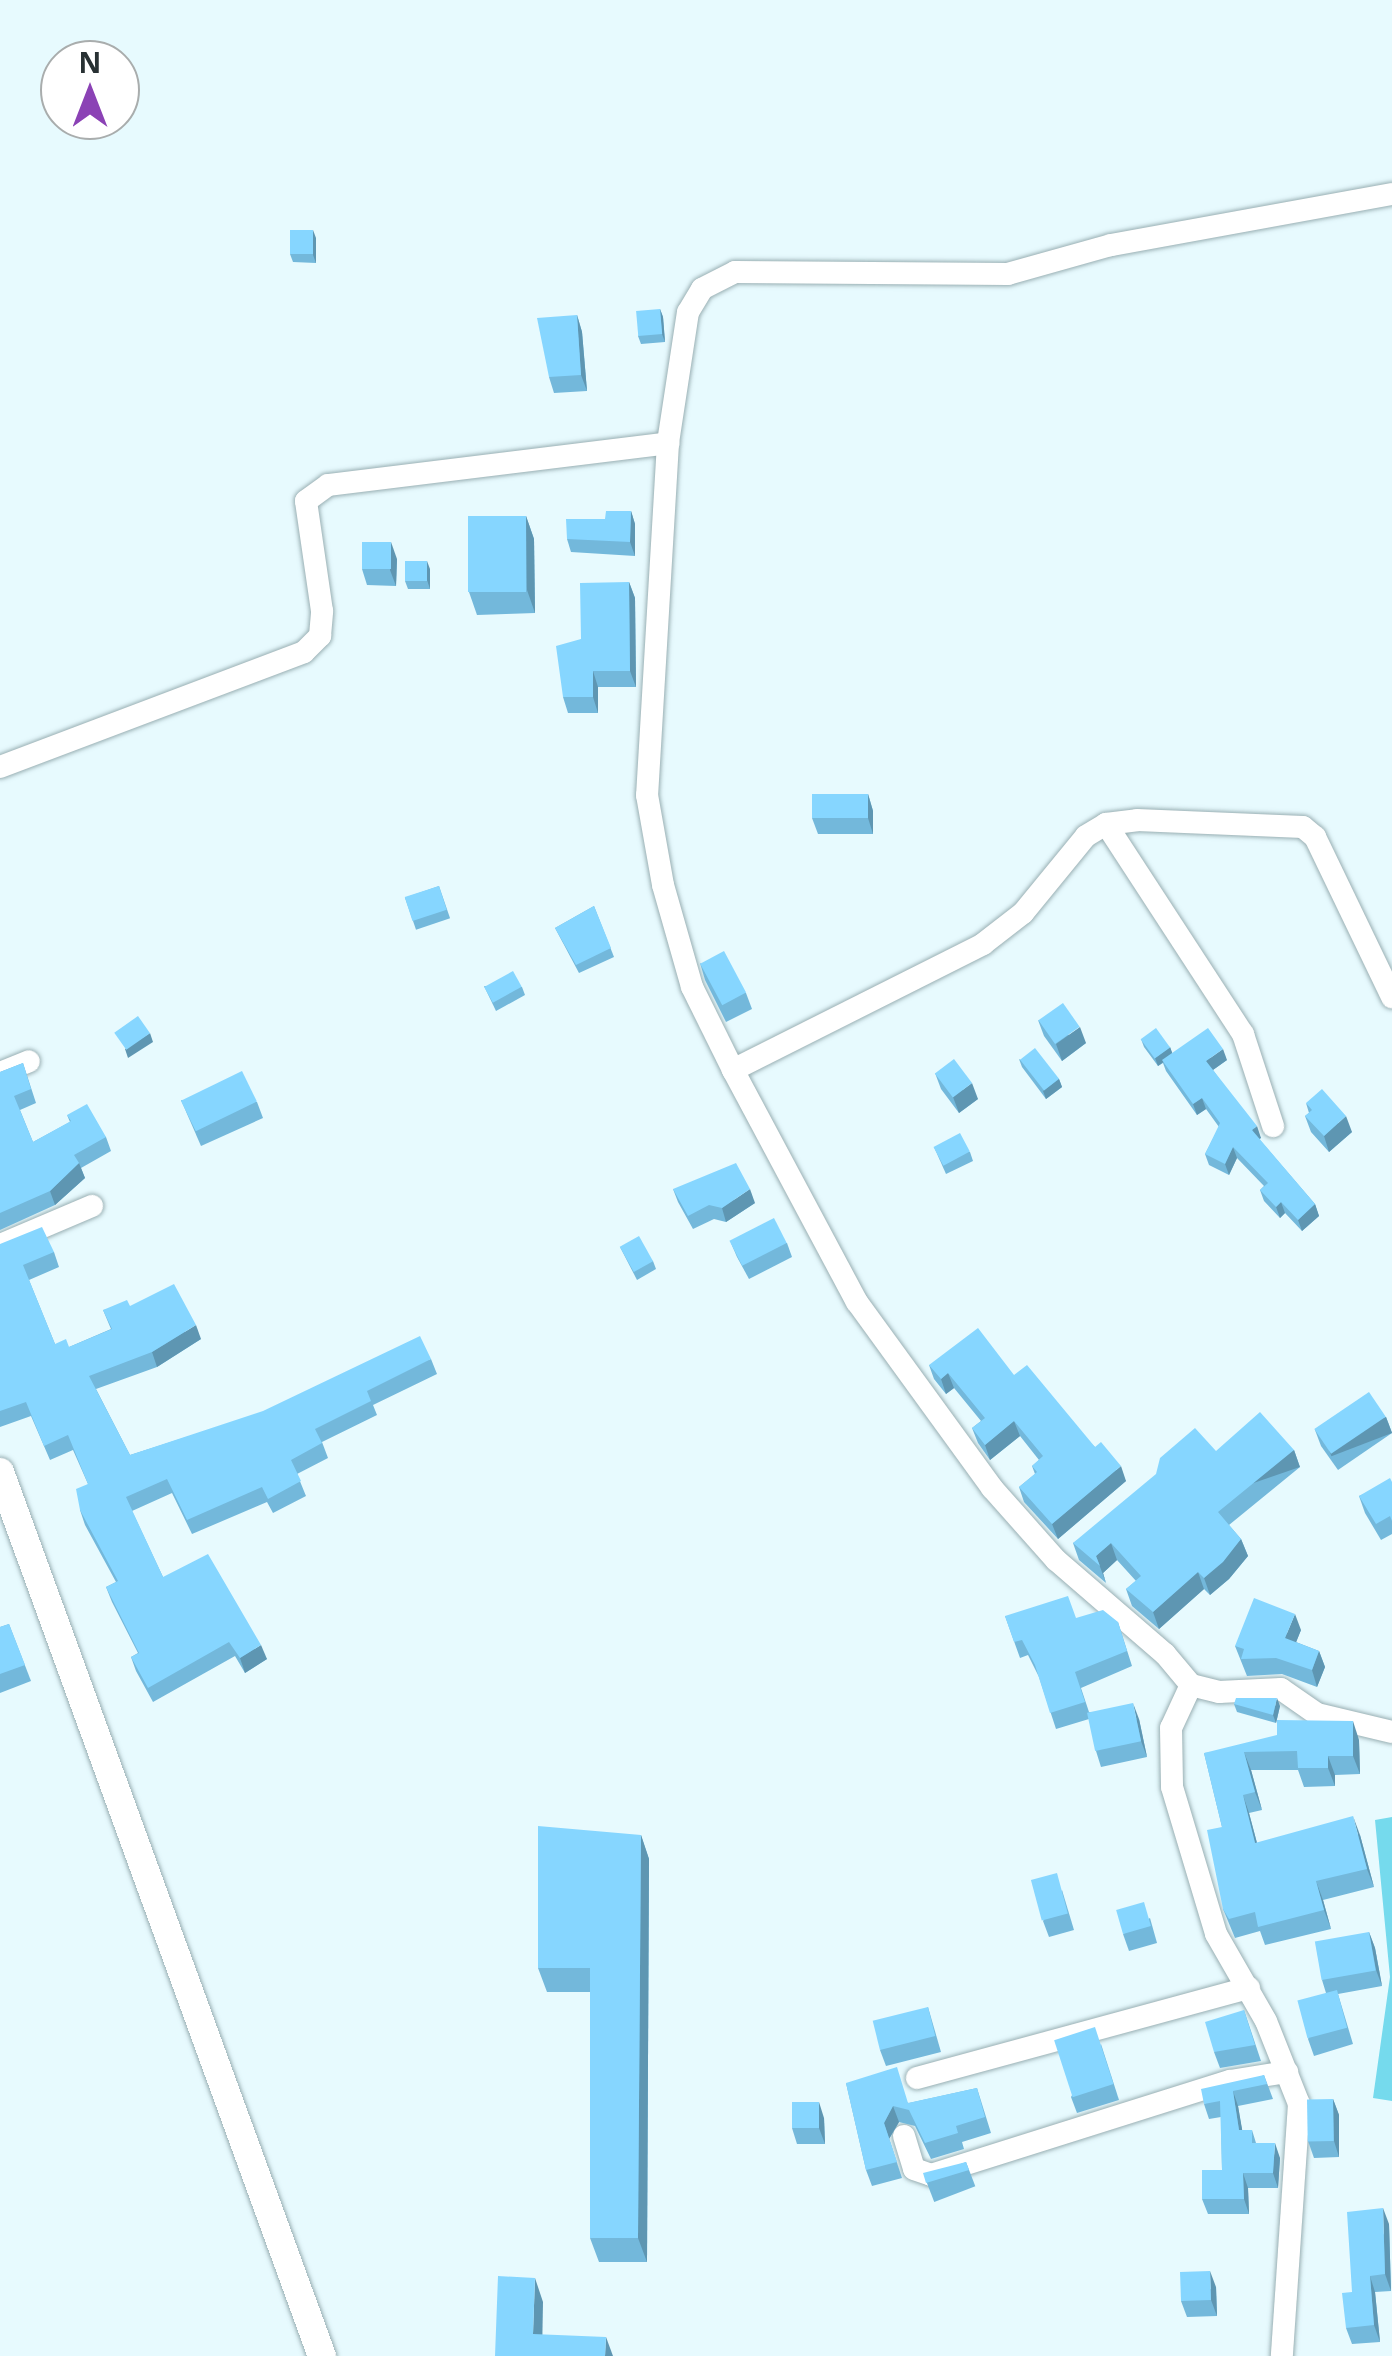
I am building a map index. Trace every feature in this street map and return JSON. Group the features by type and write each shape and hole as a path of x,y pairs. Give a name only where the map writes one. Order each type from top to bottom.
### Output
{"street":[{"path":"1392,194 1112,244 1008,274 736,272 702,289 688,312 668,443 648,795 663,885 692,987 733,1070 896,1364 1063,1554 1166,1654 1190,1685 1219,1692 1281,1689 1318,1714 1392,1732"},
{"path":"0,767 304,652 320,636 322,611 306,501 328,485 668,443"},
{"path":"733,1070 983,944 1023,914 1086,836 1106,824 1303,827 1315,837 1392,997"},
{"path":"1106,824 1242,1034 1273,1126"},
{"path":"0,1073 29,1061"},
{"path":"0,1245 92,1206"},
{"path":"0,1472 322,2356"},
{"path":"1190,1685 1171,1728 1172,1786 1216,1934 1249,1988 1299,2104 1282,2356"},
{"path":"918,2078 1249,1988"},
{"path":"904,2136 914,2169 931,2175 1230,2081 1287,2072"}],"shaded area":[{"path":"1392,1817 1392,2101 1373,2098 1390,1977 1375,1820"}],"building":[{"path":"290,230 313,230 313,254 290,254"},
{"path":"660,309 662,334 638,336 636,311"},
{"path":"577,315 581,375 549,377 537,318"},
{"path":"606,511 631,511 630,542 567,539 566,519 605,519"},
{"path":"468,516 526,516 526,592 468,592"},
{"path":"362,542 391,542 391,569 362,569"},
{"path":"405,561 427,561 427,581 405,581"},
{"path":"629,582 630,671 593,671 593,697 563,697 556,646 581,639 580,583"},
{"path":"812,794 868,794 868,818 812,818"},
{"path":"439,886 447,910 412,921 405,897"},
{"path":"594,906 611,948 576,965 555,928"},
{"path":"724,951 746,992 722,1005 700,964"},
{"path":"513,971 522,987 493,1003 484,987"},
{"path":"1063,1003 1080,1027 1055,1044 1038,1020"},
{"path":"138,1016 150,1033 126,1050 114,1033"},
{"path":"1156,1028 1170,1047 1155,1059 1141,1039"},
{"path":"1208,1028 1223,1049 1206,1061 1257,1126 1252,1130 1315,1204 1298,1220 1281,1202 1276,1207 1260,1190 1268,1183 1233,1147 1225,1164 1205,1154 1220,1123 1202,1098 1193,1104 1162,1060"},
{"path":"1035,1048 1059,1079 1044,1090 1020,1060"},
{"path":"954,1059 972,1083 953,1097 935,1073"},
{"path":"23,1063 31,1089 14,1096 33,1142 71,1121 67,1115 87,1104 106,1137 74,1155 79,1163 50,1191 0,1213 0,1072"},
{"path":"242,1071 257,1102 196,1131 181,1101"},
{"path":"1322,1089 1346,1116 1324,1136 1305,1116 1312,1110 1306,1103"},
{"path":"960,1133 970,1152 943,1166 934,1147"},
{"path":"736,1163 750,1189 722,1208 709,1205 688,1216 673,1189"},
{"path":"774,1218 787,1243 742,1266 729,1241"},
{"path":"42,1227 54,1252 23,1265 55,1344 66,1339 69,1347 112,1329 103,1310 127,1300 130,1306 174,1284 196,1325 152,1352 89,1376 130,1455 263,1411 420,1336 431,1359 367,1391 371,1401 315,1429 322,1443 291,1460 301,1481 268,1499 262,1487 187,1520 167,1479 126,1497 163,1577 208,1554 261,1645 240,1658 229,1642 148,1688 131,1657 139,1653 106,1587 118,1581 80,1510 76,1489 88,1484 68,1435 44,1446 26,1402 0,1411 0,1244"},
{"path":"639,1236 653,1261 634,1272 620,1247"},
{"path":"978,1328 1014,1375 1027,1365 1095,1447 1101,1442 1121,1466 1052,1524 1019,1487 1037,1472 1032,1466 1043,1456 1014,1421 985,1445 972,1428 985,1418 948,1373 941,1379 929,1365"},
{"path":"1369,1392 1386,1417 1331,1454 1314,1429"},
{"path":"1260,1412 1294,1450 1218,1512 1241,1539 1204,1578 1198,1572 1153,1612 1126,1589 1141,1576 1111,1543 1096,1556 1100,1566 1073,1543 1156,1474 1160,1458 1195,1428 1216,1451"},
{"path":"1390,1478 1392,1521 1390,1516 1376,1524 1359,1496"},
{"path":"1068,1596 1076,1618 1103,1610 1118,1622 1127,1651 1075,1672 1085,1702 1050,1713 1035,1665 1022,1640 1014,1642 1005,1616"},
{"path":"1254,1598 1295,1614 1285,1638 1319,1651 1312,1670 1276,1658 1241,1659 1244,1649 1235,1646"},
{"path":"9,1624 25,1665 0,1674 0,1627"},
{"path":"1236,1698 1277,1698 1273,1715 1234,1704"},
{"path":"1133,1703 1141,1741 1095,1751 1087,1713"},
{"path":"1277,1720 1353,1721 1353,1756 1328,1756 1328,1768 1298,1768 1297,1751 1244,1752 1255,1792 1243,1795 1255,1843 1353,1816 1367,1869 1316,1881 1324,1910 1258,1927 1255,1912 1229,1919 1223,1909 1207,1830 1222,1827 1204,1753 1277,1735"},
{"path":"538,1826 641,1835 638,2238 590,2238 590,1968 538,1968"},
{"path":"1057,1873 1068,1914 1042,1921 1031,1880"},
{"path":"1144,1902 1151,1926 1123,1934 1116,1910"},
{"path":"1369,1932 1376,1970 1322,1980 1315,1942"},
{"path":"1337,1990 1347,2028 1307,2038 1297,2001"},
{"path":"928,2007 935,2036 880,2050 873,2021"},
{"path":"1244,2010 1255,2045 1214,2052 1205,2022"},
{"path":"1095,2027 1114,2084 1073,2097 1054,2040"},
{"path":"897,2067 908,2103 977,2088 985,2117 956,2126 958,2133 925,2143 909,2110 893,2106 884,2123 897,2162 866,2170 846,2083"},
{"path":"1264,2075 1267,2084 1233,2091 1239,2130 1252,2130 1252,2143 1275,2143 1273,2173 1243,2173 1244,2199 1202,2199 1202,2170 1222,2170 1220,2101 1204,2104 1201,2089"},
{"path":"1307,2099 1333,2099 1334,2141 1308,2141"},
{"path":"792,2102 819,2102 819,2128 792,2128"},
{"path":"966,2162 969,2170 926,2183 923,2173"},
{"path":"1383,2208 1385,2274 1370,2276 1374,2325 1346,2328 1342,2293 1352,2292 1347,2212"},
{"path":"1210,2271 1211,2300 1181,2301 1180,2272"},
{"path":"498,2276 535,2278 533,2334 606,2337 605,2356 495,2356"}]}
